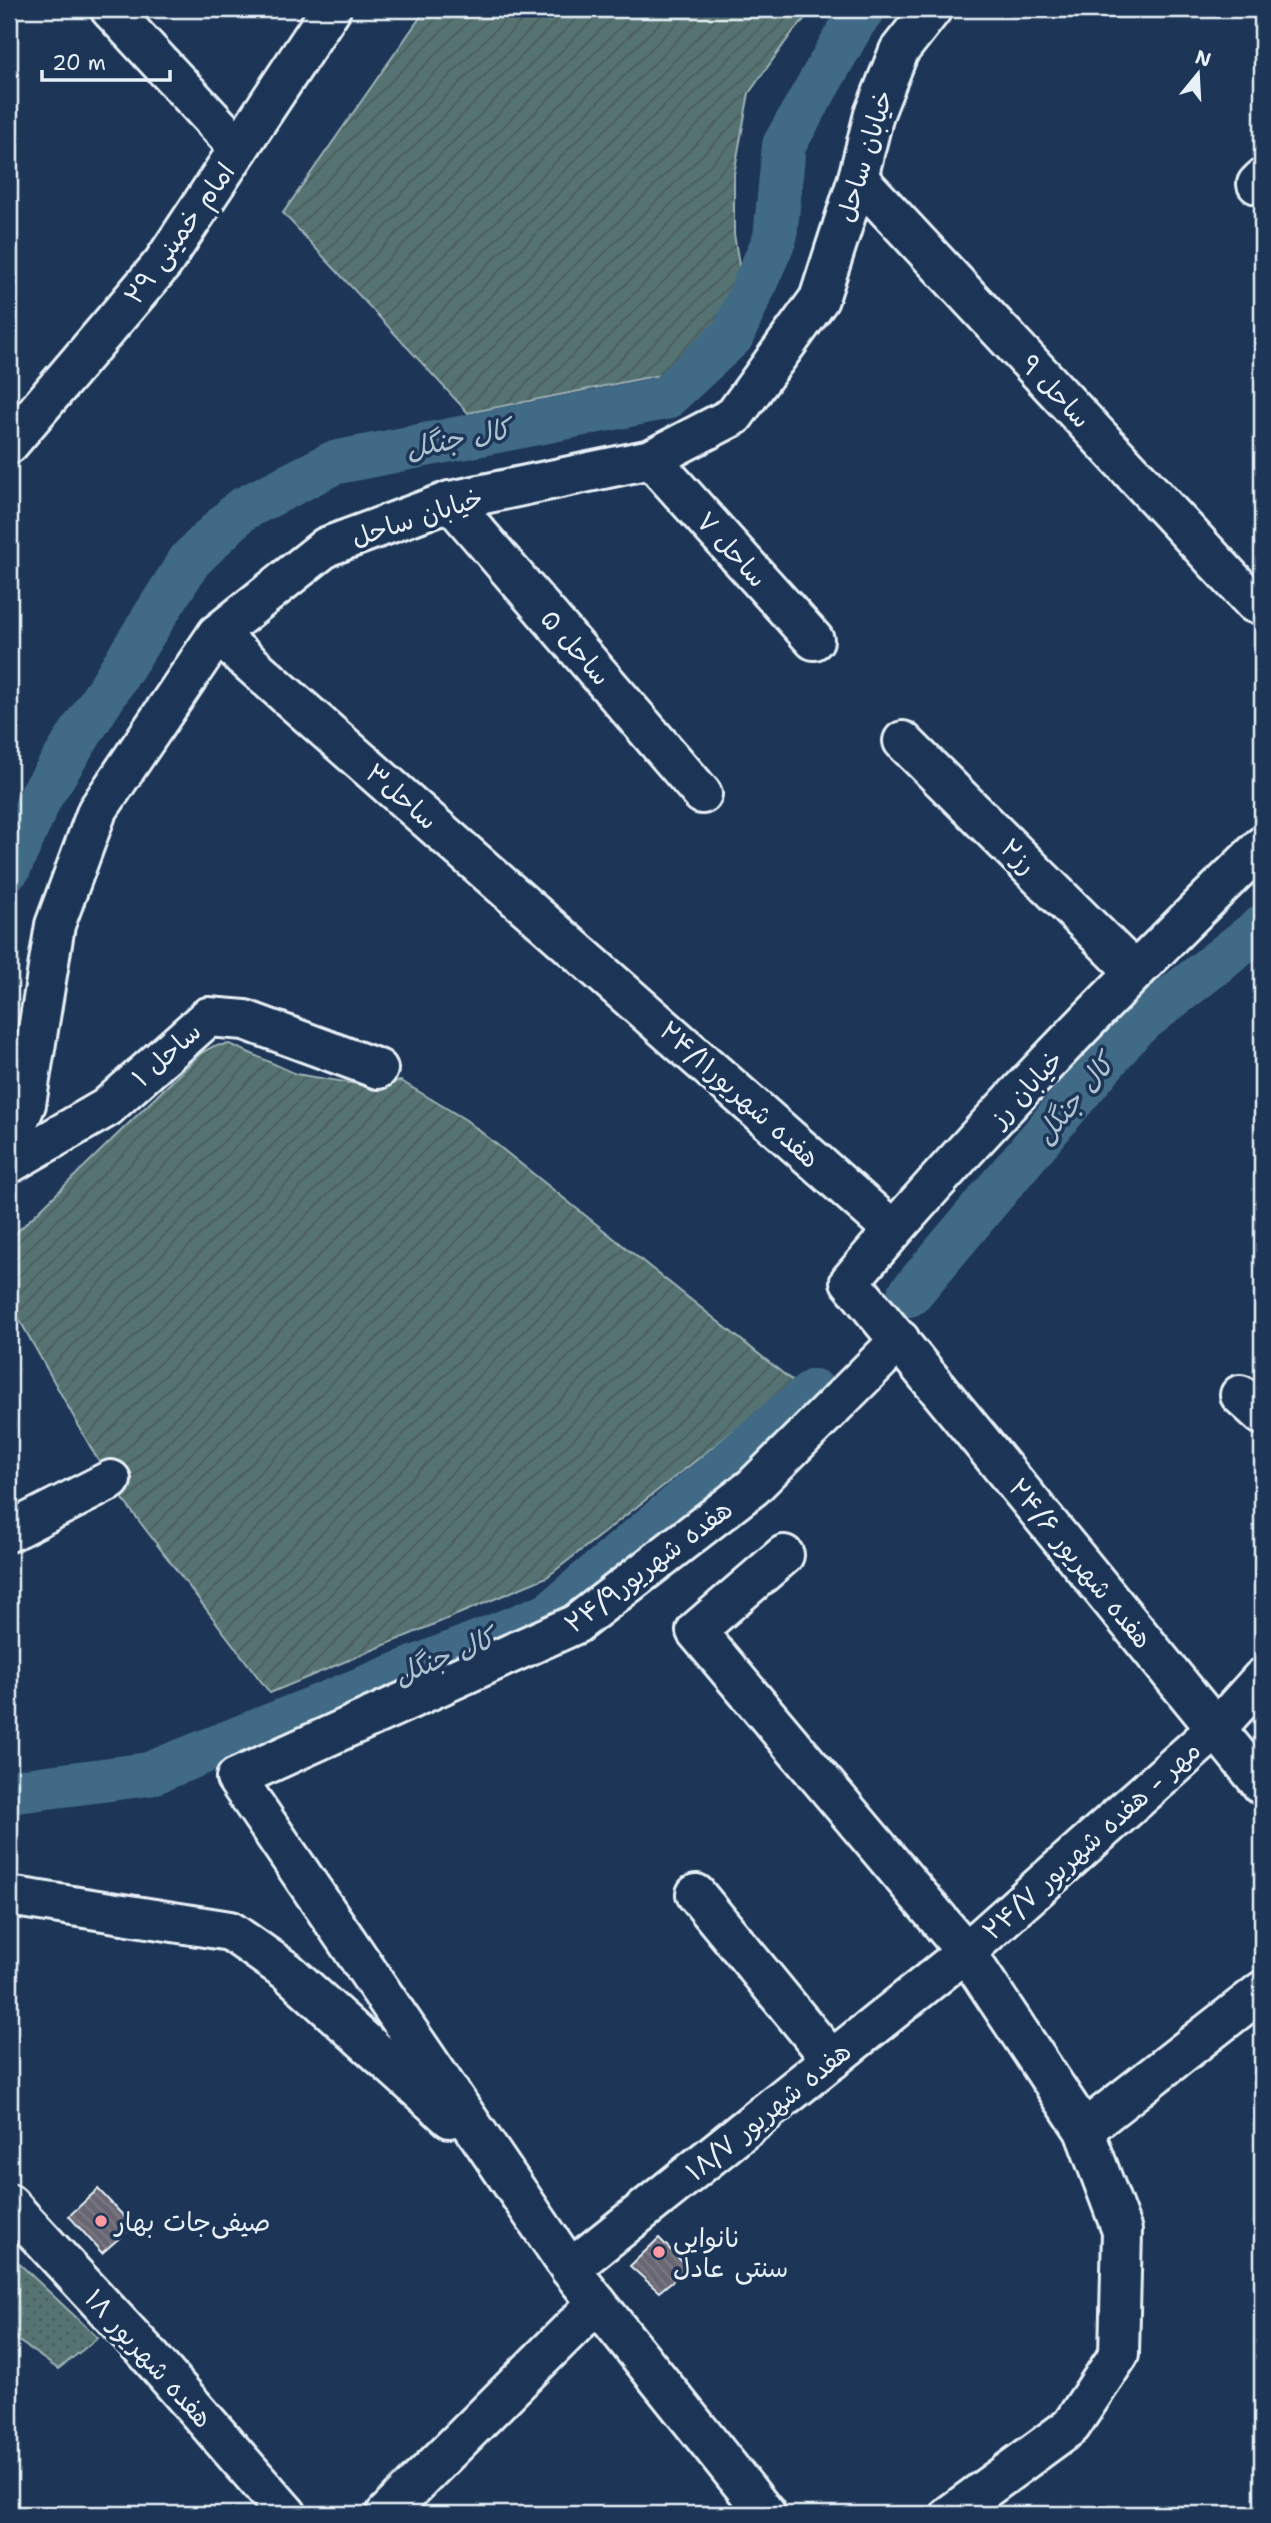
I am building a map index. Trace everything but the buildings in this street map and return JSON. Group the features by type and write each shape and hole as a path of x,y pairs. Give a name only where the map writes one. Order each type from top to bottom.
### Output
{"street":[{"path":"110,9 239,148"},
{"name":"امام خمینی ۲۹","path":"9,444 163,263 331,9"},
{"name":"خیابان ساحل","path":"9,1143 26,1104 55,925 97,811 217,634 326,547 450,501 651,459 734,416 819,299 858,178 874,114 899,51 932,9"},
{"name":"ساحل ۹","path":"858,178 1254,603"},
{"name":"ساحل ۷","path":"651,459 814,640"},
{"name":"ساحل ۵","path":"450,501 702,794"},
{"name":"ساحل۳","path":"217,634 586,959"},
{"name":"رز۲","path":"903,741 1134,971"},
{"name":"خیابان رز","path":"900,1340 850,1281 893,1230 1134,971 1262,846"},
{"name":"هفده شهریور۲۴/۱۱","path":"586,959 893,1230"},
{"name":"ساحل ۱","path":"9,1164 106,1108 208,1017 245,1020 378,1069"},
{"name":"هفده شهریور ۲۴/۶","path":"900,1340 1262,1785"},
{"name":"هفده شهریور۲۴/۹","path":"493,2156 236,1779 576,1624 753,1487 900,1340"},
{"path":"9,1532 111,1480"},
{"path":"784,1555 696,1631 966,1952 1084,2130 1122,2231 1119,2354 1072,2426 951,2514"},
{"name":"مهر - هفده شهریور ۲۴/۷","path":"966,1952 1216,1728 1262,1678"},
{"path":"696,1894 832,2060"},
{"path":"9,1896 230,1931 287,1971 493,2156 570,2269 766,2514"},
{"name":"هفده شهریور ۱۸/۷","path":"570,2269 966,1952"},
{"path":"1084,2130 1262,1991"},
{"name":"هفده شهریور ۱۸","path":"9,2204 146,2352 287,2514"},
{"path":"386,2514 597,2304"}],"green space":[{"path":"426,9 814,9 794,30 749,93 734,174 734,234 741,277 713,327 660,375 468,413 283,213"},
{"path":"230,1044 296,1074 363,1085 401,1081 466,1120 795,1383 547,1577 270,1693 127,1505 95,1455 9,1301 9,1240 201,1053 214,1046"},
{"path":"9,2254 98,2338 58,2369 9,2334"}],"waterway":[{"name":"کال جنگل","path":"9,868 41,796 190,560 241,510 333,463 665,398 732,336 775,238 784,145 855,20 864,9"},
{"name":"کال جنگل","path":"909,1295 1133,1028 1262,927"},
{"name":"کال جنگل","path":"9,1792 149,1774 549,1614 814,1391"}],"place":[{"name":"صیفی‌جات بهار","path":"101,2221"},
{"name":"نانوایی سنتی عادل","path":"659,2252"}]}
